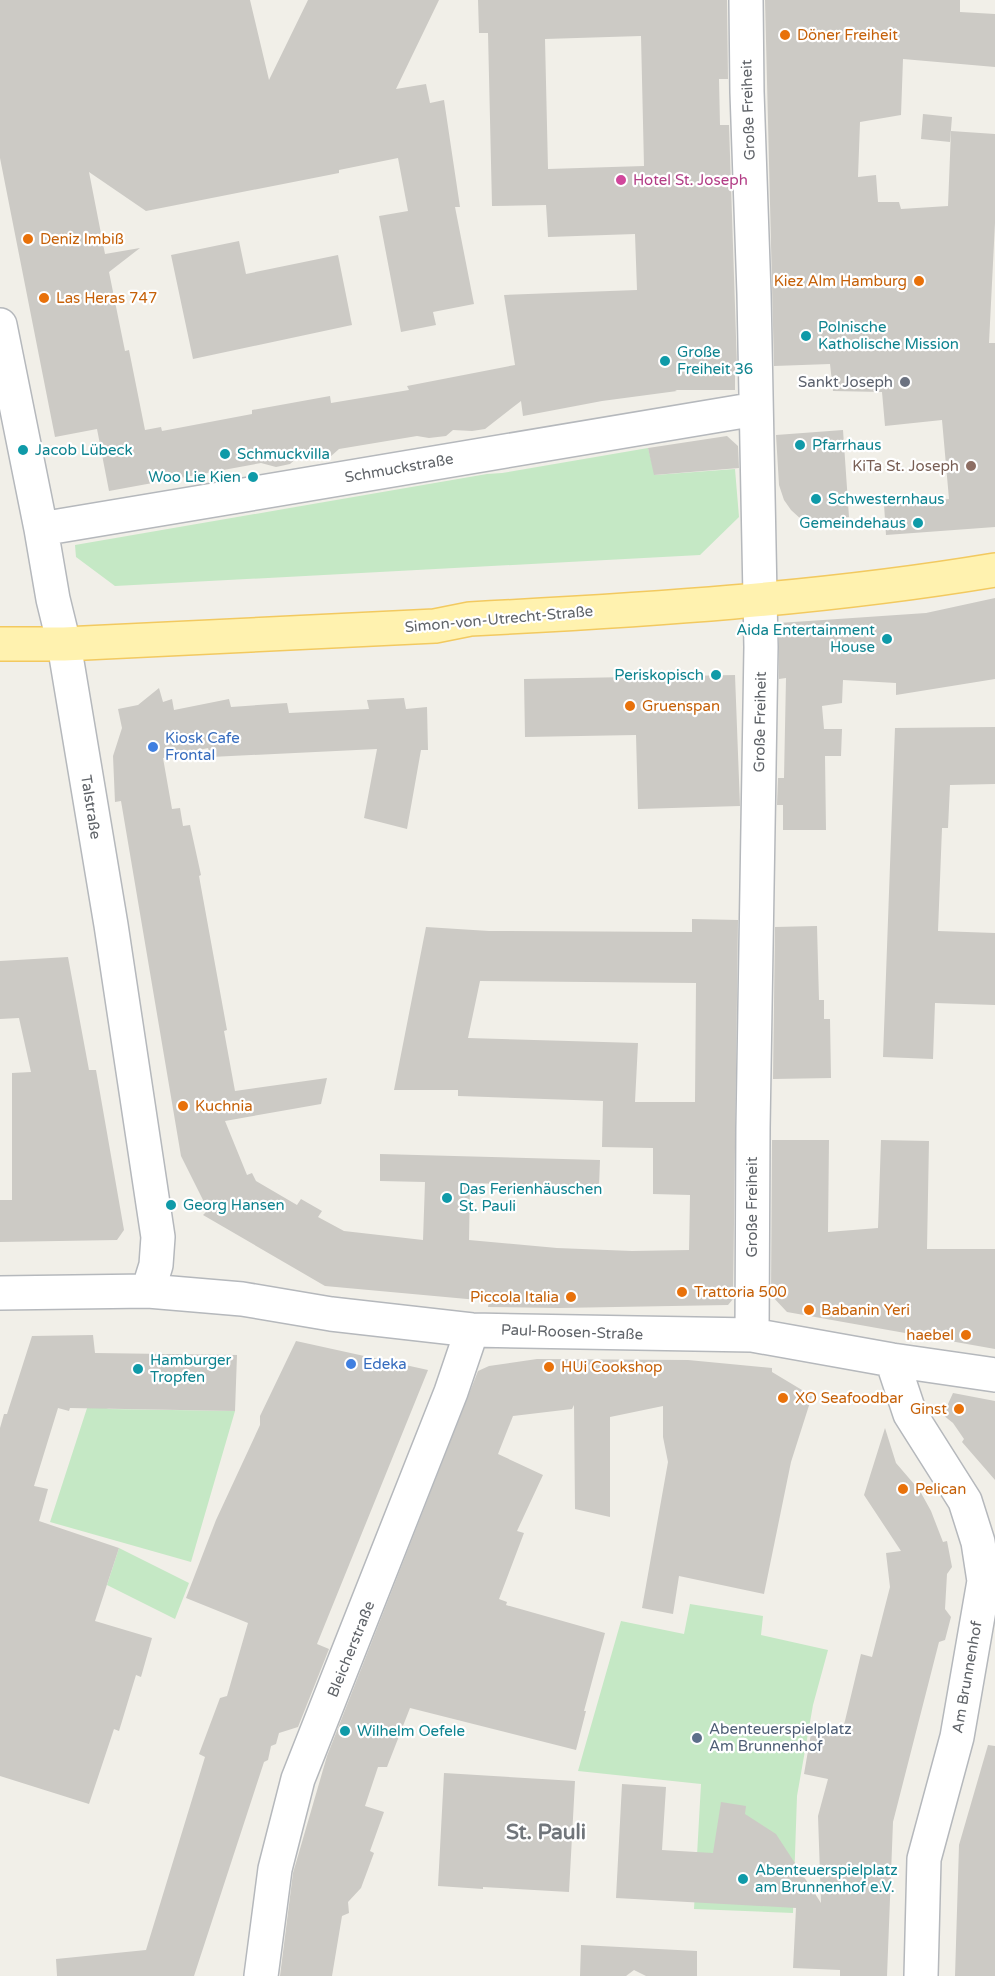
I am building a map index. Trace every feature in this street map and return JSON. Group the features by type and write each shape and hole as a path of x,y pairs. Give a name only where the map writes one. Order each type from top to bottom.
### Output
{"main road":[{"name":"Simon-von-Utrecht-Straße","path":"0,644 64,644 435,626 470,619 759,601 922,582 995,570"}],"street":[{"name":"Große Freiheit","path":"746,0 761,647 753,1104 752,1335"},
{"name":"Talstraße","path":"0,325 64,644 109,913 158,1237 156,1265 148,1291"},
{"name":"Schmuckstraße","path":"41,529 756,409"},
{"name":"Paul-Roosen-Straße","path":"0,1293 148,1291 242,1299 331,1314 472,1329 752,1335 892,1360 995,1375"},
{"name":"Bleicherstraße","path":"261,1976 275,1869 298,1779 447,1403 472,1329"},
{"name":"Am Brunnenhof","path":"892,1360 910,1414 965,1501 978,1542 984,1581 957,1737 924,1859 921,1976"}],"green space":[{"path":"648,448 655,475 735,469 739,517 700,555 115,586 76,557 75,545"},
{"path":"89,1402 109,1409 235,1411 191,1562 50,1522"},
{"path":"119,1548 189,1583 175,1619 107,1585"},
{"name":"Abenteuerspielplatz Am Brunnenhof","path":"690,1604 763,1616 761,1635 828,1650 813,1705 797,1796 793,1913 694,1909 701,1784 578,1771 621,1621 684,1634"}],"building":[{"path":"0,0 250,0 269,80 308,0 439,0 396,89 426,84 430,103 444,100 460,207 455,207 474,304 433,312 436,325 401,332 379,216 408,211 398,158 339,170 339,173 146,211 89,172 105,254 140,248 109,272 125,351 129,350 145,430 161,427 162,431 252,414 252,410 330,396 331,403 409,390 407,386 515,365 504,295 637,290 635,234 548,237 546,205 492,206 488,33 479,33 478,0 727,0 728,79 719,79 720,125 729,125 737,367 735,367 735,390 675,390 677,391 602,401 523,416 521,401 485,429 453,430 446,436 429,438 417,436 339,449 330,457 316,460 298,457 290,464 276,467 261,463 109,491 97,429 55,437 0,158","holes":["641,36 644,166 548,169 545,39"]},
{"path":"765,0 960,0 960,12 995,14 995,67 903,59 901,115 860,122 858,177 876,175 878,202 899,202 901,209 948,206 951,131 995,134 995,223 989,343 995,343 995,527 886,535 884,504 949,499 942,420 885,426 882,392 833,391 830,364 774,366"},
{"path":"923,114 952,117 950,142 921,139"},
{"path":"239,241 246,274 338,255 352,325 193,359 171,255"},
{"path":"843,430 849,517 842,518 839,525 832,529 823,529 803,521 784,500 779,485 776,435"},
{"path":"727,436 738,446 739,468 654,475 648,448"},
{"name":"Aida Entertainment House","path":"995,598 995,679 896,695 896,683 843,680 842,703 822,706 824,729 842,729 841,756 825,756 826,830 783,830 783,805 777,805 778,778 784,778 786,678 779,679 779,623 926,613"},
{"name":"Gruenspan","path":"735,675 740,806 638,809 636,735 525,737 524,679"},
{"path":"159,688 163,702 172,699 174,710 229,699 231,707 287,703 289,713 369,709 367,700 404,698 406,709 427,707 428,750 421,750 407,829 364,818 377,749 211,757 208,748 163,758 172,809 180,808 183,826 190,825 201,875 199,876 227,1030 224,1031 235,1091 327,1078 321,1104 225,1121 247,1175 252,1173 256,1181 297,1205 301,1199 322,1211 318,1217 344,1231 423,1240 425,1182 380,1181 380,1154 600,1160 599,1187 470,1183 469,1240 557,1248 632,1251 689,1250 690,1195 653,1194 653,1148 602,1147 603,1101 458,1096 458,1090 394,1090 426,927 489,931 692,932 692,919 738,920 733,1299 728,1305 488,1307 489,1301 325,1286 203,1215 208,1210 181,1156 121,801 115,802 113,756 122,728 118,709 138,705","holes":["480,981 696,983 695,1102 635,1102 638,1043 468,1038"]},
{"path":"995,727 995,784 950,785 948,828 942,828 938,931 995,933 995,1005 935,1003 933,1059 883,1057 895,728"},
{"path":"817,926 819,1000 824,1000 824,1019 830,1019 831,1078 773,1079 775,927"},
{"path":"68,957 89,1070 96,1070 124,1230 117,1240 0,1242 0,1200 12,1200 12,1073 31,1072 19,1018 0,1019 0,961"},
{"path":"772,1140 829,1140 828,1232 878,1228 881,1140 929,1141 927,1249 995,1249 995,1349 787,1312 771,1295"},
{"path":"93,1335 95,1353 237,1355 235,1411 70,1408 69,1411 58,1408 34,1486 48,1489 39,1521 119,1548 95,1621 152,1638 141,1677 136,1675 119,1731 114,1729 89,1804 0,1776 0,1428 4,1414 7,1414 32,1336"},
{"path":"296,1341 428,1370 317,1644 329,1649 298,1727 279,1733 276,1744 271,1746 268,1760 264,1762 194,1976 57,1976 56,1959 146,1950 205,1757 199,1754 220,1698 227,1696 248,1623 186,1598 216,1520 260,1425 260,1416"},
{"path":"537,1359 688,1360 772,1368 772,1372 812,1396 791,1462 764,1594 679,1576 673,1614 642,1608 668,1462 663,1437 663,1406 610,1417 610,1517 575,1509 574,1405 572,1409 513,1416 498,1454 543,1475 517,1531 524,1533 499,1599 507,1602 506,1605 605,1633 576,1750 410,1708 387,1767 378,1767 365,1806 384,1812 370,1851 374,1853 361,1888 348,1902 349,1913 342,1916 332,1976 280,1976 293,1873 327,1756 478,1371 489,1366"},
{"path":"953,1393 995,1401 995,1480 962,1442 964,1439 953,1423 943,1415"},
{"path":"885,1428 896,1463 920,1491 931,1511 943,1542 947,1541 952,1567 947,1574 945,1609 951,1617 945,1640 939,1642 893,1822 887,1976 840,1976 840,1970 793,1968 796,1908 616,1898 622,1784 666,1787 662,1850 713,1853 721,1802 746,1806 745,1814 776,1834 821,1903 818,1816 828,1779 804,1774 813,1722 843,1729 861,1654 872,1657 890,1587 886,1553 901,1551 864,1495"},
{"path":"988,1745 995,1746 995,1976 955,1976 959,1845"},
{"path":"444,1773 575,1781 569,1892 438,1886"},
{"path":"581,1945 697,1951 697,1976 646,1976 634,1970 626,1976 580,1976"}],"place":[{"name":"Döner Freiheit","path":"785,35"},
{"name":"Hotel St. Joseph","path":"621,180"},
{"name":"Deniz Imbiß","path":"28,239"},
{"name":"Kiez Alm Hamburg","path":"919,281"},
{"name":"Las Heras 747","path":"44,298"},
{"name":"Polnische Katholische Mission","path":"806,336"},
{"name":"Große Freiheit 36","path":"665,361"},
{"name":"Sankt Joseph","path":"905,382"},
{"name":"Pfarrhaus","path":"800,445"},
{"name":"Jacob Lübeck","path":"23,450"},
{"name":"Schmuckvilla","path":"225,454"},
{"name":"KiTa St. Joseph","path":"971,466"},
{"name":"Woo Lie Kien","path":"253,477"},
{"name":"Schwesternhaus","path":"816,499"},
{"name":"Gemeindehaus","path":"918,523"},
{"name":"Aida Entertainment House","path":"887,639"},
{"name":"Periskopisch","path":"716,675"},
{"name":"Gruenspan","path":"630,706"},
{"name":"Kiosk Cafe Frontal","path":"153,747"},
{"name":"Kuchnia","path":"183,1106"},
{"name":"Das Ferienhäuschen St. Pauli","path":"447,1198"},
{"name":"Georg Hansen","path":"171,1205"},
{"name":"Trattoria 500","path":"682,1292"},
{"name":"Piccola Italia","path":"571,1297"},
{"name":"Babanin Yeri","path":"809,1310"},
{"name":"haebel","path":"966,1335"},
{"name":"Edeka","path":"351,1364"},
{"name":"HUi Cookshop","path":"549,1367"},
{"name":"Hamburger Tropfen","path":"138,1369"},
{"name":"XO Seafoodbar","path":"783,1398"},
{"name":"Ginst","path":"959,1409"},
{"name":"Pelican","path":"903,1489"},
{"name":"Wilhelm Oefele","path":"345,1731"},
{"name":"Abenteuerspielplatz Am Brunnenhof","path":"697,1738"},
{"name":"Abenteuerspielplatz am Brunnenhof e.V.","path":"743,1879"}],"district":[{"name":"St. Pauli","path":"546,1832"}]}
